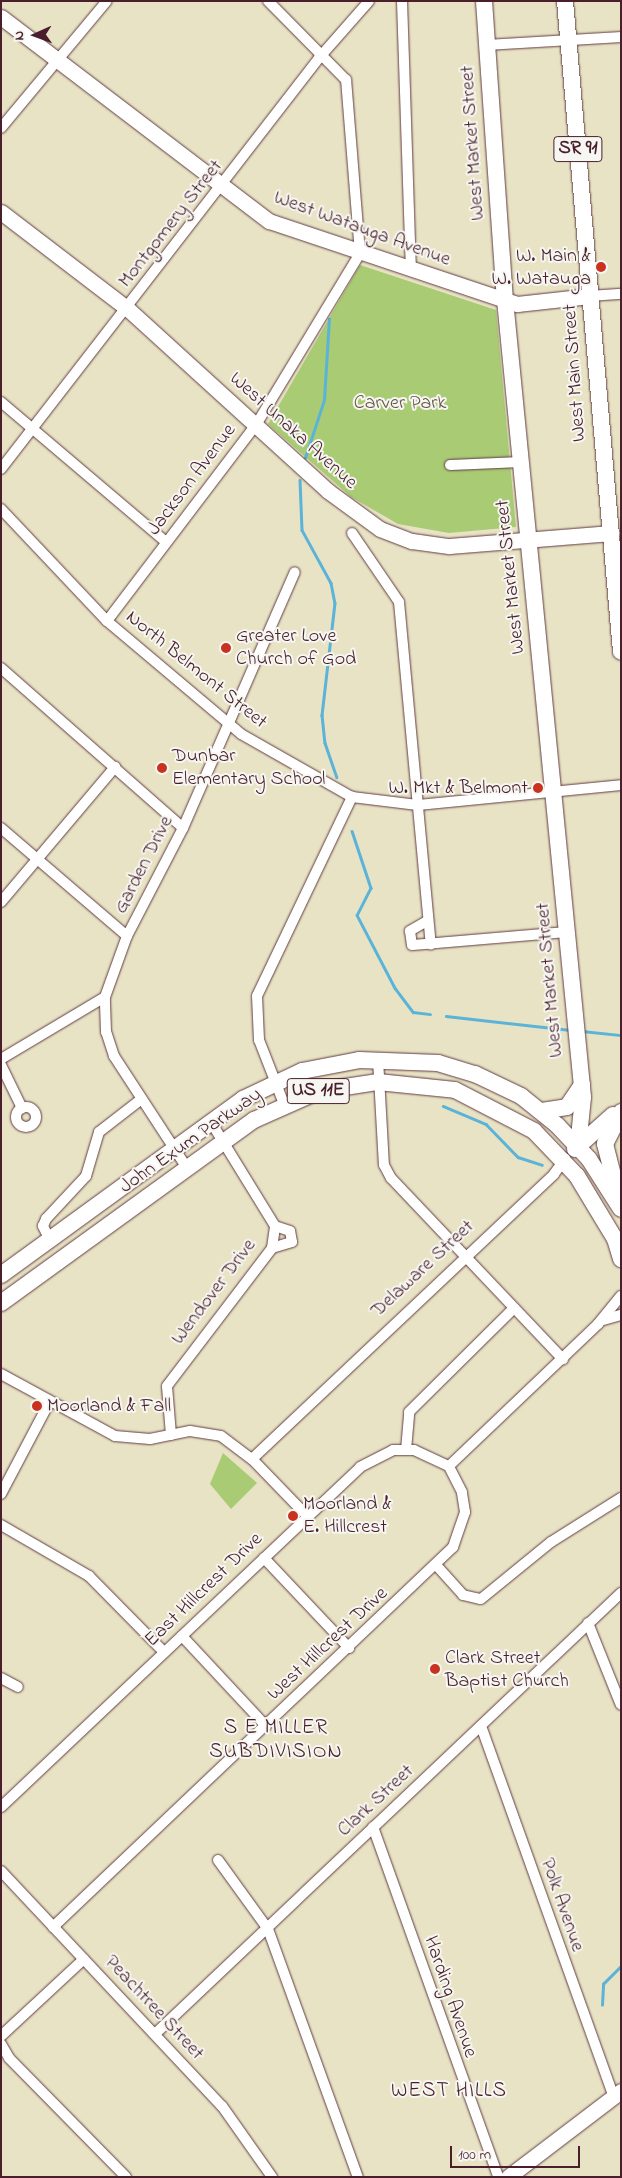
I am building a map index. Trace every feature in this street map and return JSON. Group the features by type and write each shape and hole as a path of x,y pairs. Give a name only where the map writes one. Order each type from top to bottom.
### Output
{"main road":[{"name":"West Market Street","path":"484,1 505,300 582,1085 584,1114 578,1147"},
{"name":"West Main Street","path":"566,1 590,296 616,532 621,652"},
{"name":"West Watauga Avenue","path":"1,17 269,221 517,304 590,296"},
{"name":"West Unaka Avenue","path":"1,212 128,309 328,491 380,529 412,541 449,546 616,532"},
{"name":"John Exum Parkway","path":"1,1275 211,1122 275,1082 324,1065 378,1059 438,1063 475,1074 542,1111 578,1147 621,1207"},
{"name":"John Exum Parkway","path":"1,1303 225,1141 284,1104 319,1091 378,1082 469,1095 527,1126 565,1159 596,1205 621,1259"},
{"path":"542,1111 568,1107 582,1085"},
{"name":"Delaware Street","path":"565,1159 621,1108"},
{"path":"621,1112 605,1144 621,1207"},
{"path":"584,1114 592,1125 605,1122"},
{"path":"508,2177 617,2093"}],"street":[{"path":"1,128 56,58 107,1"},
{"path":"268,1 319,58 346,80 360,253"},
{"name":"Montgomery Street","path":"1,469 224,186 319,58 369,1"},
{"path":"402,1 412,268"},
{"path":"487,44 621,37"},
{"name":"Jackson Avenue","path":"107,620 256,425 360,253"},
{"name":"West Watauga Avenue","path":"590,296 621,294"},
{"path":"1,402 35,428 166,542"},
{"path":"450,465 522,462"},
{"name":"North Belmont Street","path":"1,509 107,620 231,723 241,734 352,797 418,805 621,785"},
{"path":"352,533 399,602 427,921 431,945"},
{"name":"Garden Drive","path":"187,1168 175,1148 139,1101 114,1056 106,1032 105,997 127,936 183,828 231,723 295,572"},
{"path":"1,668 183,828"},
{"path":"1,902 115,767"},
{"path":"284,1104 259,1040 257,996 352,797"},
{"path":"1,828 127,936"},
{"path":"427,921 410,931 408,939 412,945 431,945 567,932"},
{"path":"1,1059 105,997"},
{"path":"378,1059 384,1165 391,1178 563,1359"},
{"path":"1,1065 22,1108"},
{"path":"50,1240 43,1226 46,1219 86,1176 98,1132 139,1101"},
{"name":"Wendover Drive","path":"171,1435 167,1386 272,1248 275,1226 225,1141 211,1122"},
{"name":"Delaware Street","path":"252,1459 466,1258 565,1159"},
{"path":"272,1248 292,1242 290,1231 275,1226"},
{"path":"514,1308 409,1412 406,1450 449,1466 603,1320 621,1296"},
{"path":"603,1320 621,1315"},
{"path":"1,1374 115,1436 150,1439 190,1431 221,1436 252,1459 307,1516"},
{"path":"1,1494 50,1401"},
{"name":"East Hillcrest Drive","path":"1,1807 307,1516 375,1456 406,1450"},
{"name":"West Hillcrest Drive","path":"53,1927 437,1566 453,1547 465,1512 462,1492 449,1466"},
{"path":"437,1566 463,1595 481,1598 550,1542 621,1498"},
{"path":"1,1526 89,1576 164,1652"},
{"path":"264,1558 349,1648"},
{"name":"Clark Street","path":"155,2034 621,1593"},
{"path":"588,1623 621,1705"},
{"path":"182,1636 266,1726"},
{"path":"1,1678 18,1687"},
{"name":"Polk Avenue","path":"481,1726 617,2093"},
{"name":"Harding Avenue","path":"373,1827 498,2177"},
{"path":"218,1860 268,1929 358,2177"},
{"name":"Peachtree Street","path":"1,1871 222,2106 272,2177"},
{"path":"84,1959 5,2035 3,2051 126,2177"}],"green space":[{"name":"Carver Park","path":"360,265 496,310 516,527 449,533 398,524 351,497 268,424"},
{"path":"223,1453 257,1483 231,1509 210,1484"}],"waterway":[{"path":"305,458 324,400 329,319"},
{"path":"300,480 302,530 331,583 335,603 322,715 325,743 337,777"},
{"path":"352,831 371,888 357,915 395,988 413,1012 430,1014"},
{"path":"446,1016 570,1030"},
{"path":"582,1031 621,1035"},
{"path":"443,1106 486,1124 518,1157 542,1165"},
{"path":"602,2005 603,1984 621,1966"}],"place":[{"name":"W. Main & W. Watauga","path":"601,267"},
{"name":"Greater Love Church of God","path":"226,648"},
{"name":"Dunbar Elementary School","path":"162,768"},
{"name":"W. Mkt & Belmont","path":"538,788"},
{"name":"Moorland & Fall","path":"37,1406"},
{"name":"Moorland & E. Hillcrest","path":"293,1516"},
{"name":"Clark Street Baptist Church","path":"435,1669"}],"district":[{"name":"S E MILLER SUBDIVISION","path":"276,1740"},
{"name":"WEST HILLS","path":"449,2091"}]}
